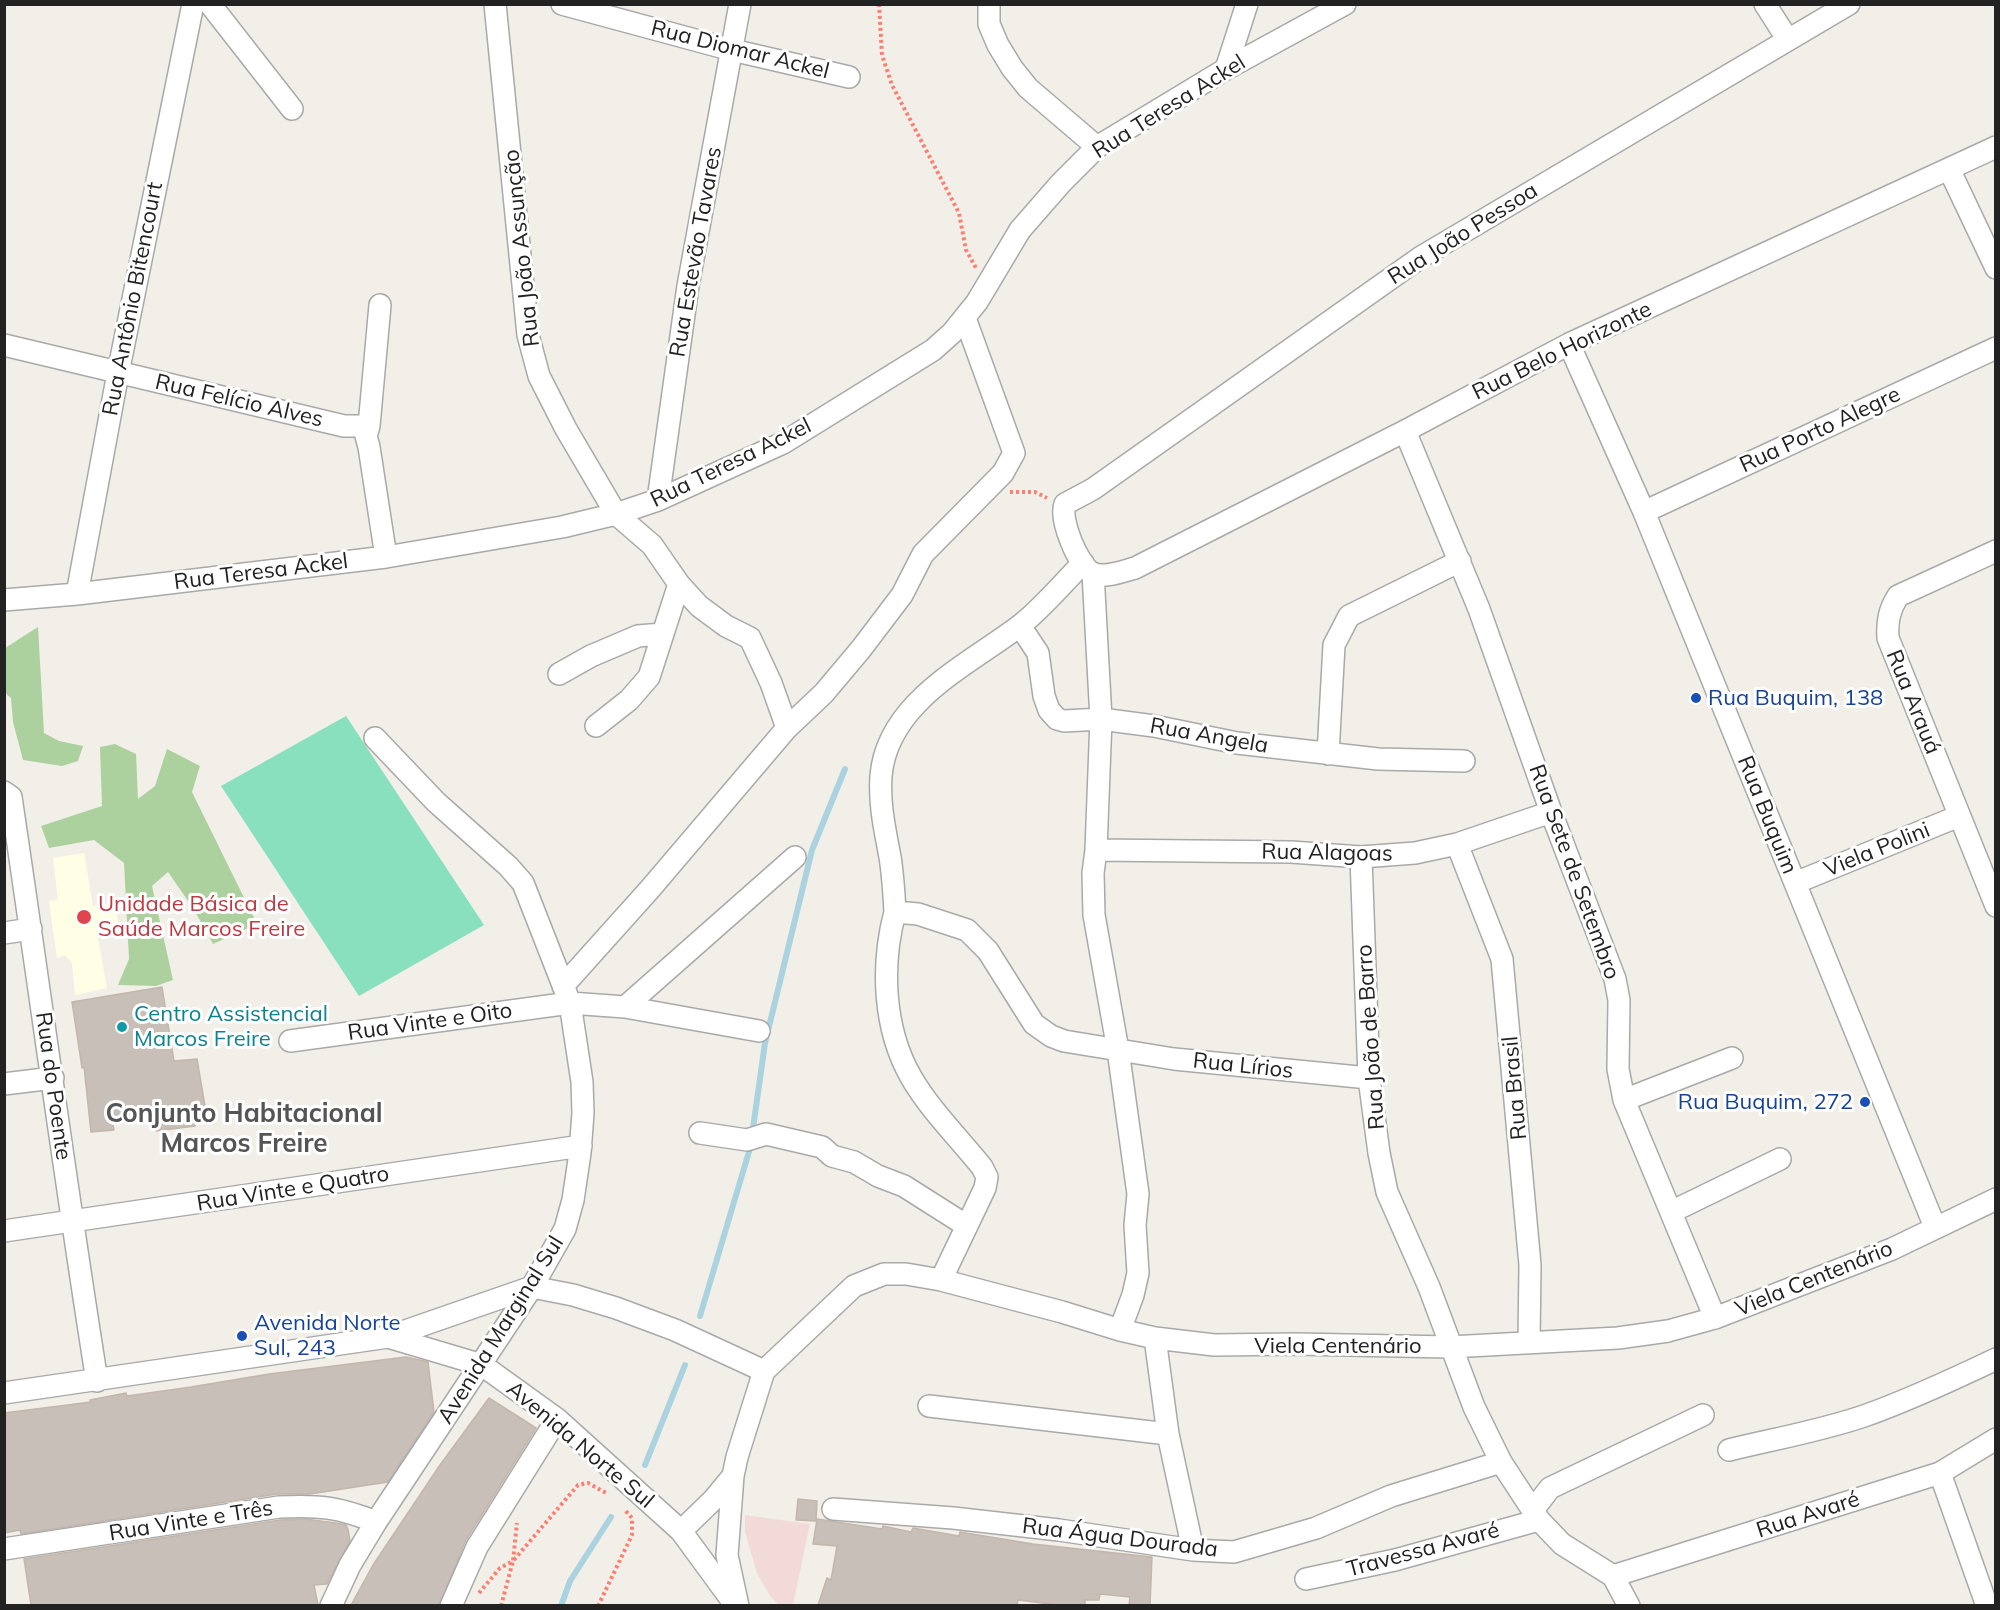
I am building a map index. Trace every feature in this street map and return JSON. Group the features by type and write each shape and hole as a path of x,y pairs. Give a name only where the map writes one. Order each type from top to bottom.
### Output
{"street":[{"name":"Rua Antônio Bitencourt","path":"77,594 118,373 193,4"},
{"path":"210,4 292,109"},
{"name":"Rua João Assunção","path":"495,4 528,334 539,376 566,429 616,514 652,545 679,584 699,606 726,627 750,638 771,683 787,728"},
{"name":"Rua Diomar Ackel","path":"562,4 732,50 849,77"},
{"name":"Rua Estevão Tavares","path":"658,500 688,286 740,4"},
{"path":"989,4 989,24 1012,68 1028,88 1097,147"},
{"path":"1226,69 1247,4"},
{"name":"Rua Teresa Ackel","path":"4,600 77,594 386,557 562,527 616,514 658,500 783,443 933,350 965,318 1020,230 1061,183 1097,147 1226,69 1345,4"},
{"path":"1765,4 1788,40"},
{"name":"Rua João Pessoa","path":"1064,506 1094,489 1421,257 1849,4"},
{"name":"Rua Belo Horizonte","path":"1088,568 1119,573 1135,568 1405,431 1569,344 1995,147"},
{"path":"1949,169 1995,268"},
{"path":"380,305 369,426 366,436 386,557"},
{"path":"566,995 650,888 787,728 824,693 861,649 902,595 923,554 1003,473 1014,453 965,318"},
{"name":"Rua Buquim","path":"1569,344 1644,512 1935,1227"},
{"name":"Rua Felício Alves","path":"4,345 344,426 369,426"},
{"name":"Rua Porto Alegre","path":"1644,512 1995,348"},
{"name":"Rua Sete de Setembro","path":"1405,431 1479,609 1551,812 1615,979 1619,1000 1618,1069 1624,1100 1715,1318"},
{"path":"1064,506 1069,535 1088,568 1101,720 1093,873 1094,915 1118,1050 1138,1206 1135,1225 1138,1273 1120,1330"},
{"name":"Rua Arauá","path":"1995,551 1898,596 1891,608 1887,625 1888,639 1995,906"},
{"path":"1328,754 1334,645 1349,616 1460,561"},
{"path":"941,1280 985,1188 987,1177 977,1160 931,1107 910,1077 897,1048 888,1007 886,963 895,912 890,858 883,825 881,774 890,742 904,717 930,692 1020,626 1088,568"},
{"path":"596,726 641,688 649,677 679,584"},
{"name":"Rua Angela","path":"1020,626 1038,653 1044,696 1052,715 1064,721 1101,720 1154,726 1237,743 1378,759 1464,761"},
{"path":"559,674 591,656 638,636 662,634"},
{"name":"Avenida Marginal Sul","path":"331,1605 350,1565 376,1522 482,1365 532,1287 565,1229 573,1200 583,1113 582,1082 566,995 524,882 435,802 375,738"},
{"name":"Rua do Poente","path":"6,792 11,797 97,1381"},
{"name":"Rua Alagoas","path":"1096,850 1291,852 1361,857 1415,853 1457,844 1551,812"},
{"name":"Viela Polini","path":"1795,883 1959,816"},
{"name":"Rua Brasil","path":"1457,844 1502,959 1530,1265 1529,1341"},
{"path":"625,1007 795,857"},
{"name":"Rua João de Barro","path":"1361,857 1369,1078 1379,1153 1387,1191 1429,1287 1474,1407 1501,1462 1536,1515 1562,1544 1613,1576"},
{"name":"Rua Lírios","path":"895,912 918,914 967,930 988,951 1034,1024 1051,1036 1064,1041 1174,1059 1369,1078"},
{"path":"4,933 31,929"},
{"name":"Rua Vinte e Oito","path":"290,1041 566,995 759,1031"},
{"path":"1624,1100 1732,1058"},
{"path":"4,1084 53,1078"},
{"path":"700,1133 747,1140 766,1134 822,1147 832,1156 854,1162 878,1176 904,1186 967,1226"},
{"name":"Rua Vinte e Quatro","path":"4,1231 581,1146"},
{"path":"1671,1212 1780,1159"},
{"path":"1935,1227 1995,1198"},
{"name":"Viela Centenário","path":"764,1371 854,1286 884,1274 906,1274 941,1280 1155,1338 1214,1345 1450,1347 1618,1338 1668,1331 1715,1318 1840,1270 1892,1249 1935,1227"},
{"path":"532,1287 573,1295 616,1308 675,1330 764,1371 733,1476 727,1555 737,1605"},
{"name":"Avenida Norte Sul","path":"4,1393 388,1337 532,1287"},
{"name":"Avenida Norte Sul","path":"388,1337 482,1365 556,1419 681,1531 737,1605"},
{"path":"1155,1338 1168,1434 1193,1550"},
{"path":"1729,1450 1862,1417 1911,1399 1995,1359"},
{"path":"929,1406 1168,1434"},
{"path":"1536,1515 1550,1488 1703,1415"},
{"path":"451,1605 477,1547 556,1419"},
{"name":"Rua Avaré","path":"1613,1576 1940,1473 1995,1439"},
{"name":"Rua Água Dourada","path":"833,1509 953,1518 1059,1530 1193,1550 1234,1552 1316,1528 1390,1496 1501,1462"},
{"path":"1940,1473 1987,1605"},
{"path":"681,1531 714,1499 733,1476"},
{"name":"Rua Vinte e Três","path":"4,1549 279,1507 312,1505 332,1507 376,1522"},
{"name":"Travessa Avaré","path":"1306,1579 1395,1560 1536,1515"},
{"path":"1613,1576 1629,1605"}],"path":[{"path":"879,4 882,55 892,85 959,213 966,250 986,287"},
{"path":"997,480 1001,487 1010,492 1035,492 1064,506"},
{"path":"477,1600 479,1594 500,1568 513,1561 578,1485 588,1483 615,1498"},
{"path":"598,1605 632,1535 632,1518 621,1504"},
{"path":"501,1605 513,1561 517,1518"}],"shaded area":[{"name":"Unidade Básica de Saúde Marcos Freire","path":"84,853 93,906 115,902 119,928 97,933 107,988 75,995 72,963 65,955 57,958 49,901 58,900 53,858"},
{"path":"745,1515 810,1524 793,1605 779,1605 770,1596 757,1573 745,1532"}],"green space":[{"path":"38,627 44,733 59,741 83,746 78,761 62,766 23,760 13,722 11,698 5,693 5,648"},
{"path":"346,716 484,925 359,996 221,786"},
{"path":"115,744 136,754 138,799 155,786 167,749 200,766 192,792 257,924 213,944 193,908 168,872 152,886 173,980 156,986 118,985 129,959 124,863 94,840 49,848 41,826 102,806 100,747"}],"building":[{"path":"162,987 174,1061 197,1059 206,1112 194,1114 195,1126 156,1131 155,1120 144,1123 143,1117 112,1121 114,1130 91,1132 84,1067 82,1068 72,1002"},
{"path":"406,1357 428,1362 434,1412 388,1482 310,1494 277,1494 21,1534 20,1530 4,1533 4,1413 91,1402 90,1400 126,1393 127,1396 269,1374"},
{"path":"489,1398 536,1428 466,1540 439,1605 351,1605 373,1565 440,1465"},
{"path":"798,1499 817,1501 816,1521 796,1520"},
{"path":"305,1519 346,1525 350,1541 327,1584 314,1585 318,1605 31,1605 24,1559 280,1520"},
{"path":"817,1519 882,1529 883,1526 911,1532 913,1528 959,1536 960,1532 1033,1544 1152,1557 1150,1605 1129,1605 1130,1597 1100,1594 1099,1600 1085,1600 1085,1605 1058,1605 1018,1600 1017,1605 818,1605 827,1578 831,1580 837,1546 813,1544"}],"waterway":[{"path":"753,1128 765,1043 812,850 845,769"},
{"path":"700,1316 751,1145"},
{"path":"645,1465 685,1365"},
{"path":"561,1606 570,1581 611,1517"}],"place":[{"name":"Rua Buquim, 138","path":"1696,698"},
{"name":"Unidade Básica de Saúde Marcos Freire","path":"84,917"},
{"name":"Centro Assistencial Marcos Freire","path":"122,1027"},
{"name":"Rua Buquim, 272","path":"1865,1102"},
{"name":"Avenida Norte Sul, 243","path":"242,1336"}],"district":[{"name":"Conjunto Habitacional Marcos Freire","path":"244,1129"}]}
